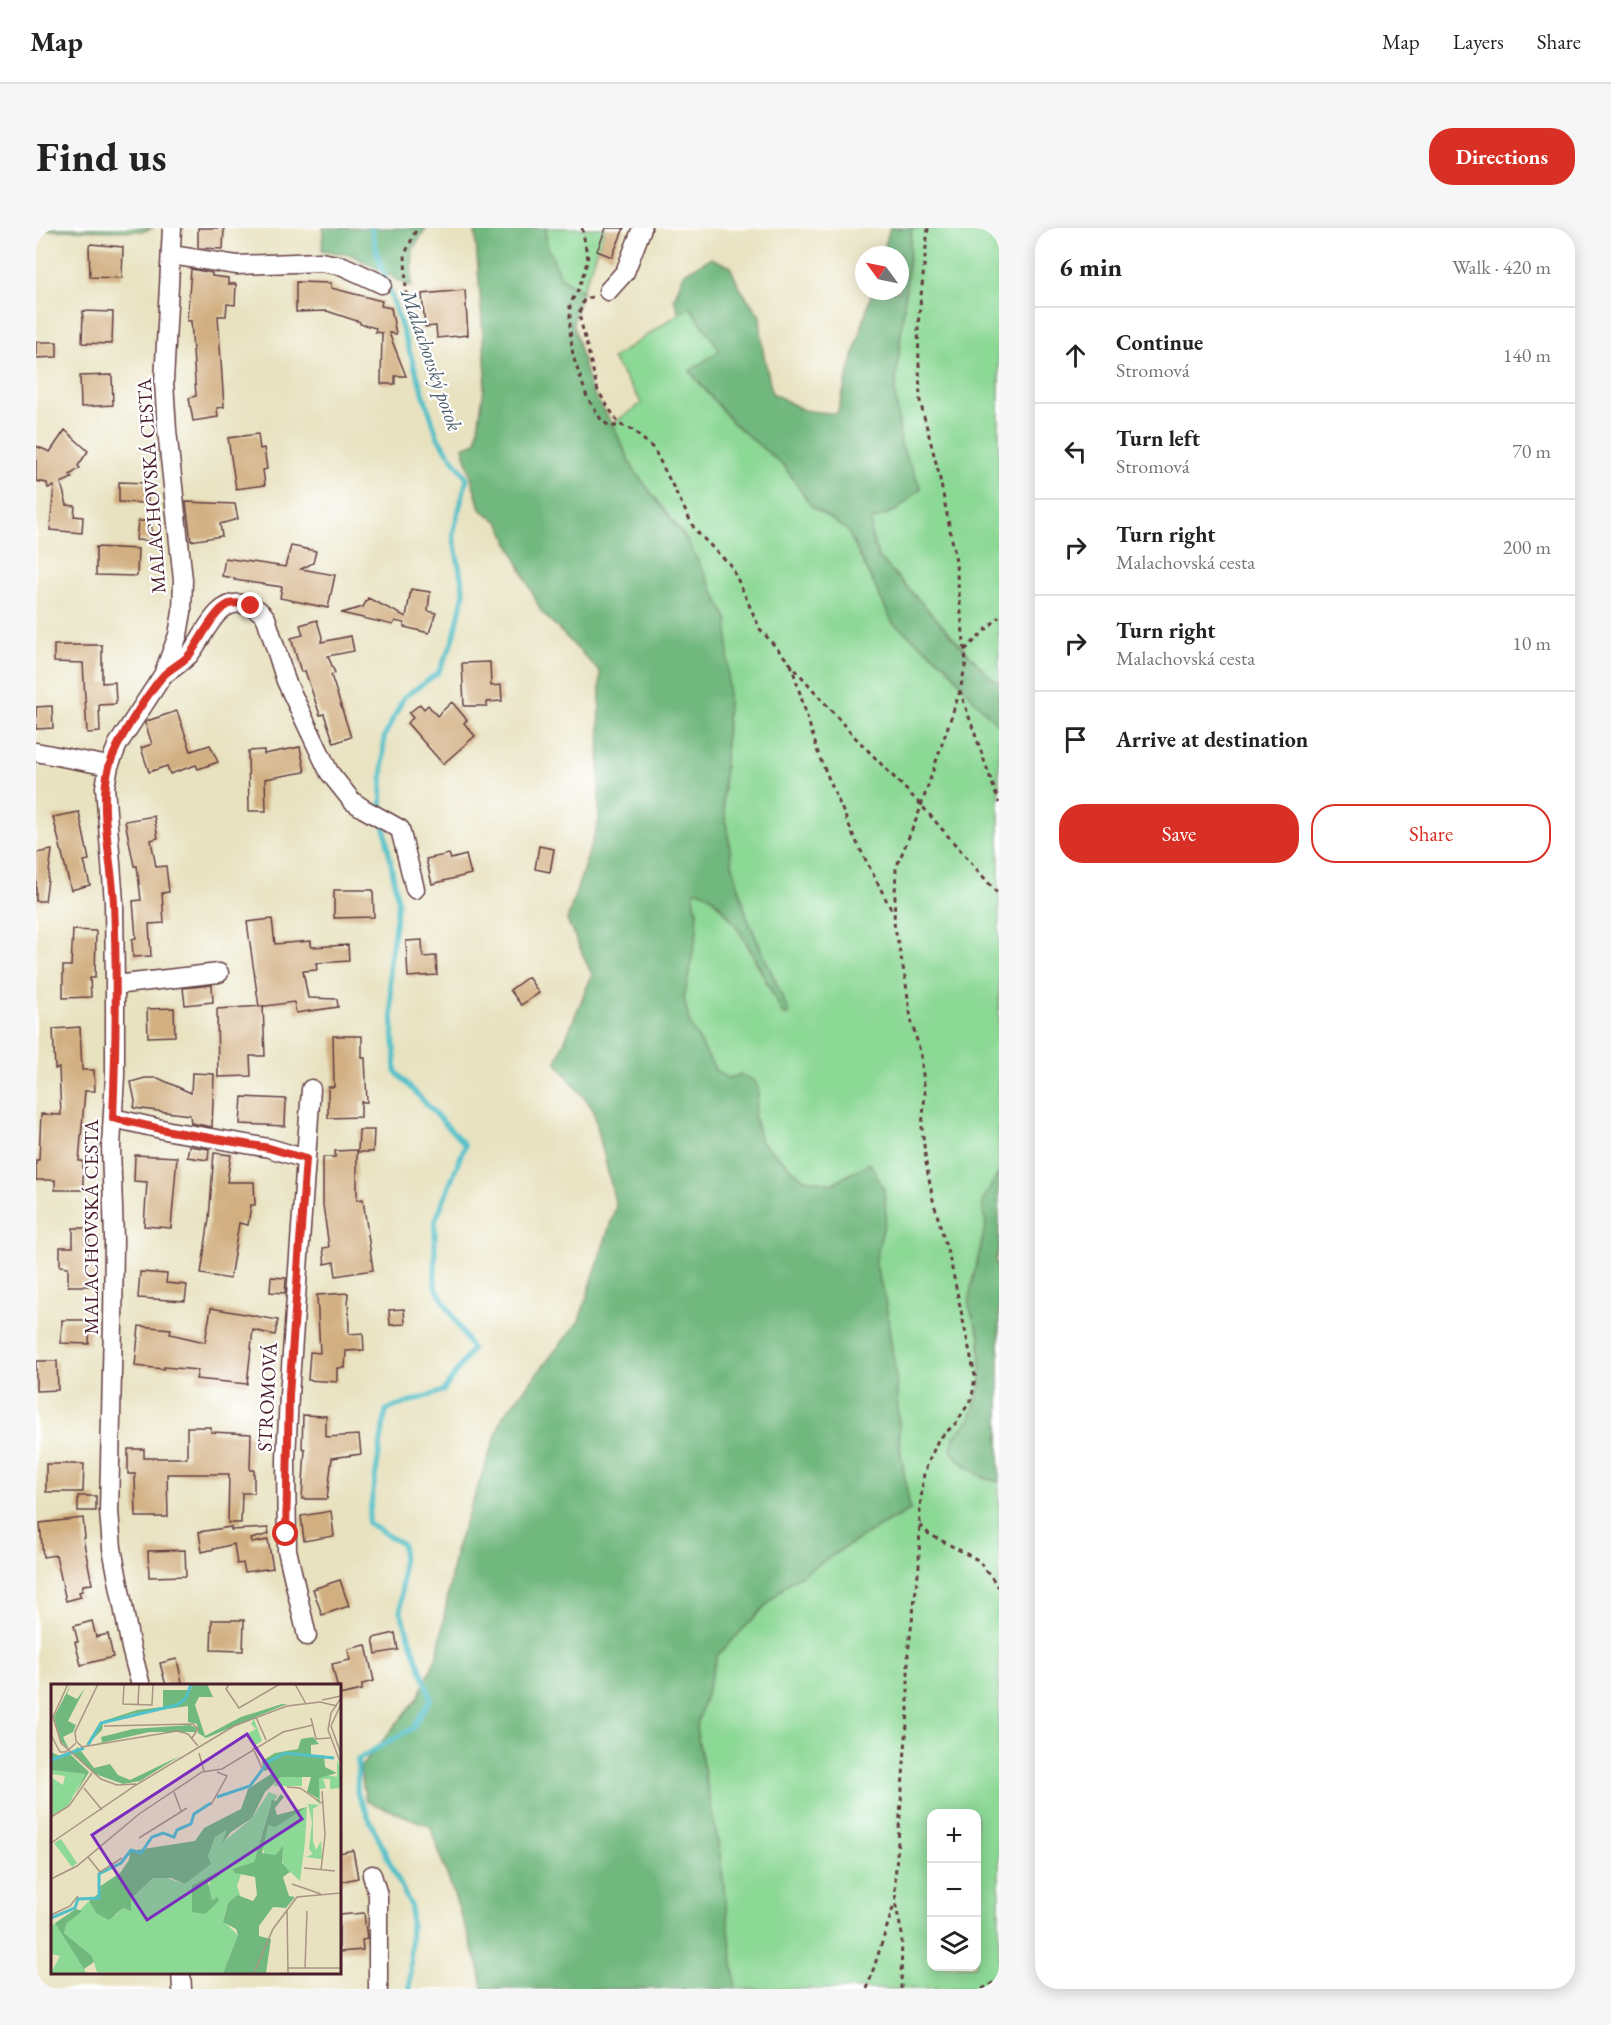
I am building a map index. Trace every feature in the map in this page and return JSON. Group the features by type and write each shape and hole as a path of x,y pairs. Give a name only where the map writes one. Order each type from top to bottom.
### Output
{"street":[{"name":"MALACHOVSKÁ CESTA","path":"140,1684 131,1648 112,1548 109,1511 113,1302 111,1147 116,985 114,902 105,787 109,766 118,744 163,675 178,635 182,612 183,580 164,382 172,228"},
{"path":"608,291 625,272 642,228"},
{"path":"171,255 237,265 321,262 343,266 382,284"},
{"name":"MALACHOVSKÁ CESTA","path":"163,675 177,667 189,654 219,610 228,604 239,603 260,610 266,618 286,681 329,772 352,801 400,830 415,889"},
{"path":"36,752 109,766"},
{"path":"116,985 219,973"},
{"name":"STROMOVÁ","path":"307,1636 287,1550 286,1534 289,1395 311,1089"},
{"path":"113,1118 170,1131 269,1148 306,1159"},
{"path":"372,1875 378,1895 378,1989"},
{"path":"181,1974 182,1989"}],"path":[{"path":"412,228 414,235"},
{"path":"406,296 405,254 417,228"},
{"path":"582,228 588,259 579,288 570,304 570,330 573,356 586,397 602,421 610,426 621,425 633,430 654,449 695,530 732,567 760,629 850,732 922,806 999,895"},
{"path":"901,1989 902,1934 896,1901 898,1823 908,1711 908,1653 919,1566 924,1473 938,1440 957,1422 972,1398 975,1376 926,1163 922,1127 925,1094 921,1054 911,1019 894,923 896,868 922,806 960,691 966,662 955,555 939,474 920,401 918,325 928,228"},
{"path":"608,291 584,299 579,314 598,391 621,425"},
{"path":"965,650 999,617"},
{"path":"791,663 819,756 855,837 894,915"},
{"path":"960,691 999,803"},
{"path":"920,1525 929,1534 978,1560 999,1587"},
{"path":"867,1989 896,1901"},
{"path":"982,1989 999,1980"}],"green space":[{"path":"36,228 154,228 144,231 36,230"},
{"path":"323,228 426,228 413,249 411,287 352,255 322,250"},
{"path":"475,228 546,228 546,242 560,277 582,291 573,323 590,388 612,424 634,470 687,540 728,620 728,699 723,802 732,863 747,917 789,1015 783,1015 758,963 734,923 721,906 708,895 695,890 697,931 684,999 690,1024 716,1071 728,1078 741,1075 755,1081 759,1091 754,1116 761,1142 804,1179 832,1184 870,1163 884,1190 886,1216 875,1263 885,1299 896,1378 900,1448 910,1510 871,1531 787,1584 717,1656 696,1728 720,1854 736,1989 483,1989 479,1967 430,1826 366,1801 360,1768 418,1698 438,1653 456,1548 503,1416 579,1321 616,1206 593,1109 556,1062 592,975 567,920 599,821 600,672 541,611 499,522 480,509 463,447 476,442 486,374"},
{"path":"546,228 606,228 582,291 560,277 546,242"},
{"path":"890,228 912,228 909,257 909,246 885,246"},
{"path":"912,228 999,228 999,683 988,675 878,556 871,534 872,520 897,510 921,488 901,445 895,391 904,300 909,300"},
{"path":"711,258 730,266 739,287 760,316 763,351 772,393 803,410 837,414 869,300 904,300 895,391 901,445 921,488 897,510 872,520 871,534 878,556 988,675 999,683 999,726 946,665 893,623 847,530 811,506 785,467 732,422 690,371 720,350 690,307 679,313 674,299 684,273"},
{"path":"690,306 720,350 690,372 732,422 785,467 811,506 847,530 893,623 946,665 999,726 999,1172 982,1203 986,1224 969,1306 980,1336 981,1384 970,1420 954,1437 983,1478 999,1482 999,1988 996,1989 736,1989 735,1985 720,1854 696,1728 717,1656 787,1584 871,1531 910,1510 900,1448 896,1378 885,1299 875,1263 886,1216 870,1163 832,1184 804,1179 761,1142 754,1116 759,1091 741,1075 728,1078 716,1071 690,1024 684,999 697,931 695,890 707,892 738,927 783,1014 788,1010 747,917 732,863 723,802 728,699 687,540 634,470 612,424 642,403 612,359"},
{"path":"999,1172 999,1247 995,1261 999,1274 999,1482 972,1471 951,1451 954,1437 970,1420 981,1384 980,1336 969,1306 986,1224 982,1203"}],"building":[{"path":"198,228 224,228 223,249 198,248"},
{"path":"606,228 624,228 612,257 597,251"},
{"path":"91,244 123,247 122,278 90,277 89,246"},
{"path":"191,269 212,273 212,276 228,278 228,284 236,284 235,305 227,304 226,316 218,316 224,407 217,408 218,417 193,421 189,398 196,396 191,321 187,321"},
{"path":"296,282 331,283 331,288 382,301 381,306 391,308 396,334 389,333 406,376 395,376 395,384 381,384 382,333 375,332 376,328 327,311 296,312"},
{"path":"465,290 468,335 437,338 436,326 425,327 422,294"},
{"path":"83,311 113,312 112,344 82,343"},
{"path":"36,342 57,342 57,357 36,358"},
{"path":"112,375 113,405 81,407 80,376"},
{"path":"65,430 88,451 78,466 80,468 70,475 72,478 61,483 67,505 75,506 74,516 83,517 82,533 50,530 54,486 48,488 47,483 36,481 36,446 50,452"},
{"path":"258,434 260,449 264,448 267,469 263,470 265,485 236,489 228,438"},
{"path":"119,482 148,483 148,503 119,502"},
{"path":"186,502 235,504 238,519 220,524 222,536 191,541"},
{"path":"138,521 152,521 151,541 136,540"},
{"path":"291,546 316,551 313,563 301,569 335,575 328,608 280,598 282,587 222,576 225,558 285,567"},
{"path":"96,547 138,549 137,576 96,575"},
{"path":"411,589 430,592 428,611 436,613 429,633 404,627 404,623 395,621 393,625 341,613 363,607 368,598 406,617"},
{"path":"317,620 322,637 321,642 351,636 354,651 328,656 335,673 331,675 351,737 334,743 324,714 320,715 305,671 301,672 291,638 303,635 300,625"},
{"path":"54,645 102,645 102,683 115,682 116,704 99,705 100,732 87,733 83,663 54,662"},
{"path":"490,662 491,686 501,685 502,701 487,702 487,706 464,706 462,663"},
{"path":"452,702 467,720 464,723 475,736 443,764 407,723 413,718 409,713 420,704 424,709 428,705 437,716"},
{"path":"52,706 53,728 36,729 36,707"},
{"path":"177,711 191,751 210,745 218,762 198,769 196,765 170,774 167,766 149,772 141,748 152,744 145,723"},
{"path":"300,747 305,772 265,779 266,811 249,811 248,751 264,750 264,754"},
{"path":"79,812 89,860 84,861 90,885 71,890 53,817"},
{"path":"154,816 158,838 151,840 156,867 166,866 169,892 162,893 164,923 149,924 151,956 133,957 132,939 136,938 133,901 141,900 137,866 134,866 125,821"},
{"path":"539,846 554,849 550,872 535,869"},
{"path":"52,850 45,901 36,901 36,853"},
{"path":"449,854 451,859 466,855 471,874 432,884 426,859"},
{"path":"334,890 373,890 374,917 334,918"},
{"path":"272,919 275,944 311,941 311,947 348,945 349,961 316,963 317,970 303,971 308,998 337,999 338,1007 296,1013 294,1002 259,1007 247,922"},
{"path":"73,930 96,931 95,978 90,978 91,997 63,998 63,966 71,966"},
{"path":"422,940 423,957 436,956 437,975 408,977 406,941"},
{"path":"528,977 539,993 521,1005 510,990"},
{"path":"212,985 213,1002 185,1005 183,988"},
{"path":"263,1006 265,1056 250,1056 251,1076 218,1077 217,1009"},
{"path":"174,1008 175,1036 148,1037 147,1009"},
{"path":"80,1027 82,1070 94,1070 95,1091 85,1091 79,1161 83,1161 83,1190 55,1190 55,1180 36,1180 41,1114 61,1115 59,1068 55,1069 53,1029"},
{"path":"333,1036 362,1036 367,1102 361,1102 361,1117 328,1118 328,1087 334,1087"},
{"path":"192,1073 214,1074 212,1127 191,1123 190,1115 134,1108 131,1082 145,1078 158,1078 191,1093"},
{"path":"242,1097 286,1099 285,1126 240,1124"},
{"path":"359,1130 374,1130 373,1152 358,1152"},
{"path":"189,1146 209,1149 208,1160 187,1157"},
{"path":"357,1150 357,1200 363,1199 373,1270 336,1276 334,1262 325,1264 323,1248 329,1247 323,1205 323,1157 335,1157 335,1151"},
{"path":"214,1153 231,1155 227,1182 254,1182 255,1205 251,1205 248,1225 239,1223 230,1279 201,1274 209,1219"},
{"path":"135,1155 177,1157 171,1228 144,1226 147,1182 134,1181"},
{"path":"73,1228 89,1228 89,1257 96,1257 96,1277 93,1276 93,1286 68,1286 68,1267 60,1266 60,1247 73,1247"},
{"path":"140,1272 167,1274 166,1283 187,1285 185,1301 138,1298"},
{"path":"271,1277 286,1278 285,1293 270,1292"},
{"path":"348,1293 349,1334 363,1333 364,1350 346,1351 345,1368 337,1368 337,1382 308,1380 310,1352 320,1353 317,1295"},
{"path":"211,1308 278,1320 275,1335 253,1330 247,1384 196,1379 198,1370 135,1366 139,1326 171,1329 170,1334 205,1342"},
{"path":"404,1309 405,1324 390,1325 389,1310"},
{"path":"62,1320 90,1320 89,1344 61,1343"},
{"path":"36,1361 57,1361 58,1390 36,1391"},
{"path":"303,1415 326,1416 326,1437 359,1435 361,1454 332,1458 327,1499 302,1499 305,1449 302,1448"},
{"path":"187,1427 211,1427 211,1432 251,1434 250,1470 254,1470 254,1493 242,1493 241,1523 228,1523 229,1474 167,1474 168,1517 136,1517 135,1474 128,1474 128,1449 144,1449 144,1458 187,1458"},
{"path":"46,1464 84,1464 83,1492 46,1492"},
{"path":"78,1496 96,1496 96,1511 78,1511"},
{"path":"331,1511 334,1536 304,1541 301,1516"},
{"path":"83,1518 85,1538 83,1538 92,1584 83,1585 82,1591 79,1592 81,1597 66,1601 56,1555 43,1557 40,1523"},
{"path":"231,1527 231,1530 268,1528 269,1534 251,1539 252,1543 268,1540 273,1568 245,1572 243,1563 237,1564 234,1544 202,1552 199,1532"},
{"path":"185,1550 186,1576 149,1577 148,1551"},
{"path":"340,1580 349,1606 322,1615 313,1589"},
{"path":"212,1620 244,1620 243,1651 211,1650"},
{"path":"92,1621 96,1637 108,1634 113,1657 81,1665 75,1642 78,1642 74,1626"},
{"path":"395,1633 398,1650 376,1654 373,1638"},
{"path":"366,1645 374,1681 362,1684 362,1690 340,1695 340,1684 337,1684 332,1664 350,1660 348,1649"},
{"path":"177,1659 182,1683 165,1684 160,1663"},
{"path":"353,1850 358,1878 340,1882 340,1853"},
{"path":"364,1913 367,1939 362,1940 363,1950 340,1952 340,1915"}],"waterway":[{"name":"Malachovský potok","path":"371,228 378,256 438,438 467,478 453,534 464,593 453,641 438,673 404,697 384,737 381,813"},
{"name":"Malachovský potok","path":"384,825 398,902 389,969 396,1072 465,1145 435,1222 435,1286 472,1349 443,1391 386,1410 368,1523 403,1545 401,1613 431,1698 413,1728 358,1759 357,1793 411,1907 410,1989"}],"route":[{"path":"251,606 239,603 228,604 219,610 189,654 177,667 163,675 118,744 109,766 105,787 114,902 116,985 113,1118 170,1131 269,1148 306,1159 289,1395 286,1534"}]}
